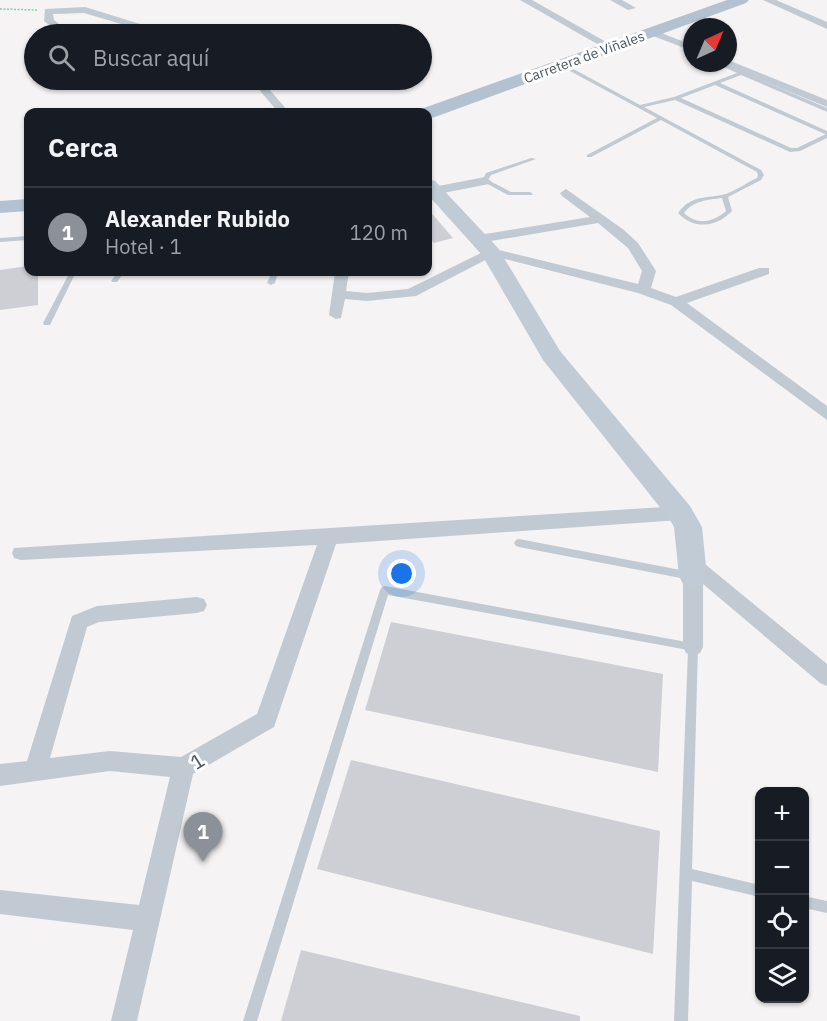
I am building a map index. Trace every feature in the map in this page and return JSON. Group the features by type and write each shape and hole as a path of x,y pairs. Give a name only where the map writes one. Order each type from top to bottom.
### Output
{"main road":[{"name":"Carretera de Viñales","path":"432,112 741,0"},
{"path":"0,207 24,205"}],"street":[{"path":"525,0 610,47"},
{"path":"615,0 631,8"},
{"path":"768,0 827,26"},
{"path":"53,24 49,21 48,11 85,10 130,24"},
{"path":"651,32 683,45"},
{"path":"737,67 827,105"},
{"path":"265,90 280,108"},
{"path":"432,190 485,181"},
{"path":"432,192 485,246 551,355 680,513 688,527 693,571 693,647"},
{"path":"566,193 633,246 646,263 648,278 643,290"},
{"path":"338,294 367,297 411,293 485,246 601,219"},
{"path":"485,246 643,290 676,302 827,414"},
{"path":"676,302 764,271"},
{"path":"336,315 341,276"},
{"path":"21,553 329,537 680,513"},
{"name":"1","path":"124,1021 183,768 266,720 329,537"},
{"path":"693,571 827,677"},
{"path":"36,769 80,622 97,614 197,605"},
{"path":"0,775 110,761 183,768"},
{"path":"0,902 149,918"}],"lane":[{"path":"562,65 642,106 659,119 750,165 761,175 759,179 725,196 699,199 681,213 691,222 707,224 729,211 725,196"},
{"path":"737,71 827,110"},
{"path":"642,106 676,98 741,73"},
{"path":"715,83 827,135"},
{"path":"676,98 790,150 798,150 827,135"},
{"path":"589,156 659,119"},
{"path":"530,194 510,194 485,181 488,174 533,159"},
{"path":"0,240 24,238"},
{"path":"47,323 71,276"},
{"path":"115,281 118,276"},
{"path":"271,283 274,276"},
{"path":"519,543 693,571"},
{"path":"250,1021 385,590 693,647 681,1021"},
{"path":"686,874 755,890"},
{"path":"809,903 827,907"}],"path":[{"path":"0,9 48,11"}],"building":[{"path":"432,214 453,238 434,243 432,241"},
{"path":"24,267 24,276 38,276 38,305 0,310 0,270"},
{"path":"391,622 663,674 658,772 365,710"},
{"path":"351,760 660,831 653,954 317,869"},
{"path":"301,950 580,1016 580,1021 281,1021"}],"place":[{"name":"Alexander Rubido","path":"203,862"}]}
